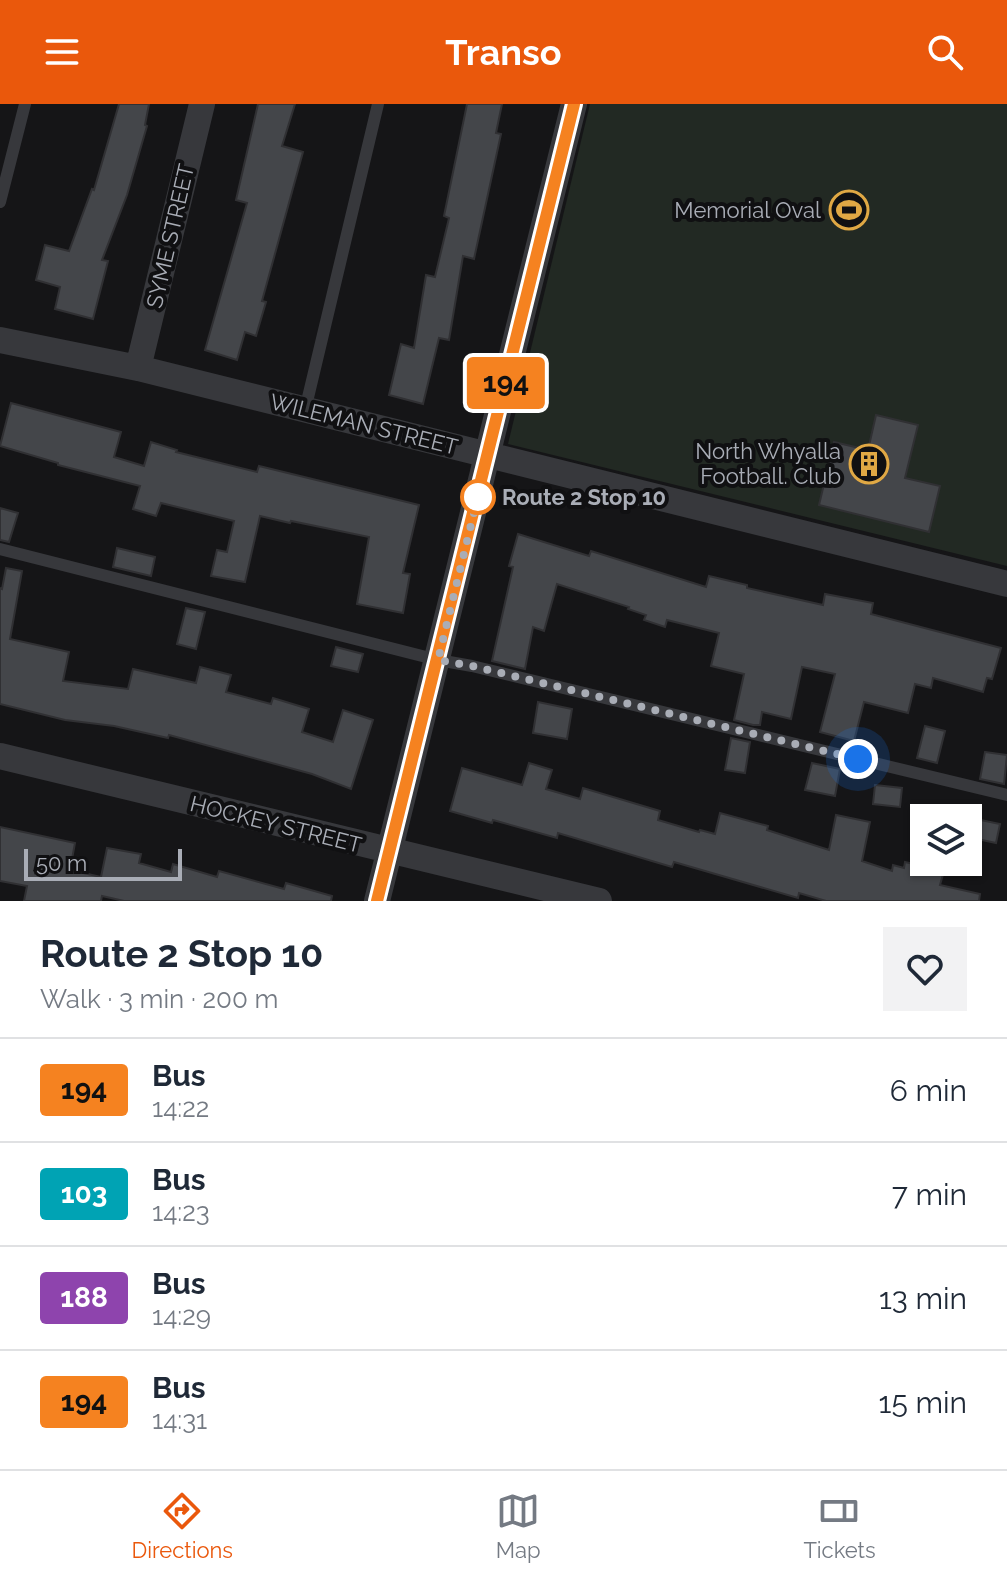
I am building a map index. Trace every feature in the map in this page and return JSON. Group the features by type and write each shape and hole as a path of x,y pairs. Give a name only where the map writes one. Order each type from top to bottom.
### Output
{"street":[{"name":"SYME STREET","path":"138,368 202,104"},
{"path":"377,901 574,104"},
{"name":"WILEMAN STREET","path":"0,340 138,368 1007,584"},
{"name":"HOCKEY STREET","path":"0,756 599,901"}],"lane":[{"path":"0,202 25,104"},
{"path":"305,410 378,104"},
{"path":"0,549 438,660 487,669 1007,795"}],"shaded area":[{"path":"590,104 1007,104 1007,566 508,444"}],"building":[{"path":"119,104 149,104 147,126 127,195 102,260 108,261 93,319 55,309 60,287 36,280 45,245 69,251 94,190"},
{"path":"258,104 295,104 282,146 303,152 262,301 266,302 256,336 245,332 237,360 205,350 247,203 236,200"},
{"path":"467,104 502,104 496,133 501,134 474,259 463,256 449,340 439,338 423,404 389,395 401,344 414,348 426,275 435,277 449,218 444,216"},
{"path":"11,403 121,432 114,457 144,466 151,442 176,452 257,472 259,466 419,505 403,573 410,574 403,613 357,604 369,537 291,521 260,516 245,582 211,576 217,550 227,552 234,521 161,503 156,516 133,509 140,486 0,446"},
{"name":"North Whyalla Football. Club","path":"876,415 918,425 905,478 940,486 929,532 819,505 834,442 868,450"},
{"path":"0,508 18,513 9,542 0,540"},
{"path":"518,534 589,556 591,551 706,587 709,576 823,605 825,594 873,603 871,614 1001,648 992,679 987,678 983,692 933,678 931,688 915,684 908,713 864,702 854,741 820,732 835,674 802,667 791,719 762,712 760,725 753,725 734,720 744,674 711,666 719,633 667,620 665,627 644,620 646,615 629,607 557,584 544,631 533,627 525,669 492,661"},
{"path":"117,548 155,557 151,576 113,567"},
{"path":"6,568 22,571 10,639 69,652 63,681 128,689 133,669 196,683 200,667 231,675 226,692 271,704 273,698 309,709 302,732 333,742 343,710 373,720 351,789 312,774 169,735 168,738 114,726 65,720 0,704 0,588"},
{"path":"186,608 205,612 196,649 177,644"},
{"path":"336,647 363,654 358,672 331,666"},
{"path":"538,702 572,709 567,739 533,733"},
{"path":"925,726 945,731 937,763 917,758"},
{"path":"731,738 750,742 745,773 725,770"},
{"path":"985,752 1007,755 1004,784 980,779"},
{"path":"529,763 552,770 546,789 580,799 583,788 660,811 658,820 715,834 720,813 768,826 767,830 829,850 836,815 870,822 862,861 892,871 893,865 904,868 905,862 910,863 910,876 943,876 940,885 980,894 979,901 826,901 799,893 798,898 674,862 672,867 558,833 557,838 450,811 462,768 522,785"},
{"path":"812,763 840,769 835,796 805,790"},
{"path":"875,785 902,788 900,807 873,804"},
{"path":"982,820 1000,824 996,843 982,840"},
{"path":"0,827 75,843 70,870 101,877 107,848 141,854 139,863 171,872 173,864 217,877 219,871 284,889 286,883 332,896 331,901 124,901 102,896 101,901 24,901 27,886 0,881"}],"bus line":[{"name":"194","path":"377,901 574,104"}],"place":[{"name":"Memorial Oval","path":"849,210"},
{"name":"North Whyalla Football. Club","path":"869,464"},
{"name":"Route 2 Stop 10","path":"478,497"}],"route":[{"path":"478,497 481,484 438,660 858,759"}]}
